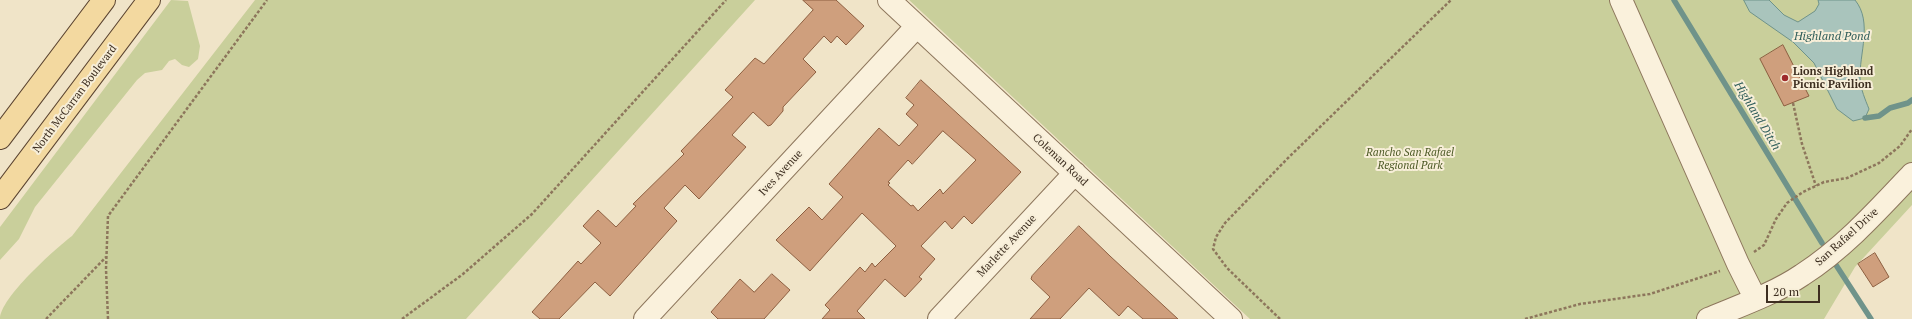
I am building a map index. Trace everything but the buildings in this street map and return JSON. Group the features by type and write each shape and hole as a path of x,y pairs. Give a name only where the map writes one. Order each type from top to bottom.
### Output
{"main road":[{"path":"0,138 104,0"},
{"name":"North McCarran Boulevard","path":"0,198 149,0"}],"street":[{"name":"Coleman Road","path":"889,0 1230,319"},
{"path":"1621,0 1738,264 1756,298"},
{"name":"Ives Avenue","path":"645,319 917,26"},
{"name":"Marlette Avenue","path":"939,319 1075,174"},
{"name":"San Rafael Drive","path":"1708,319 1756,298 1802,275 1832,253 1866,222 1912,174"}],"path":[{"path":"108,319 108,216 267,0"},
{"path":"402,319 463,274 532,214 726,0"},
{"path":"1280,319 1226,268 1213,249 1216,237 1225,223 1288,158 1451,0"},
{"path":"1793,103 1802,144 1816,186"},
{"path":"1525,319 1580,304 1650,294 1738,264 1764,245 1776,219 1787,203 1803,192 1824,182 1847,178 1879,163 1900,146 1912,129"},
{"path":"46,319 107,257"}],"green space":[{"path":"171,0 188,1 200,46 198,59 189,67 182,65 175,59 169,61 162,70 145,73 137,80 35,207 19,239 0,260 0,227"},
{"path":"255,0 755,0 466,319 0,319 2,310 18,287 42,262 72,236"},
{"name":"Rancho San Rafael Regional Park","path":"909,0 1912,0 1912,205 1855,267 1824,319 1250,319"}],"water":[{"name":"Highland Pond","path":"1744,0 1769,0 1784,15 1798,22 1815,11 1819,4 1818,0 1855,0 1863,18 1864,28 1860,79 1862,91 1869,109 1865,118 1853,121 1837,109 1814,63 1793,42 1750,12"}],"waterway":[{"name":"Highland Ditch","path":"1674,0 1822,243"},
{"path":"1865,118 1879,116 1890,108 1908,103 1912,100"},
{"name":"Highland Ditch","path":"1836,265 1871,319"}],"place":[{"name":"Lions Highland Picnic Pavilion","path":"1785,78"}]}
